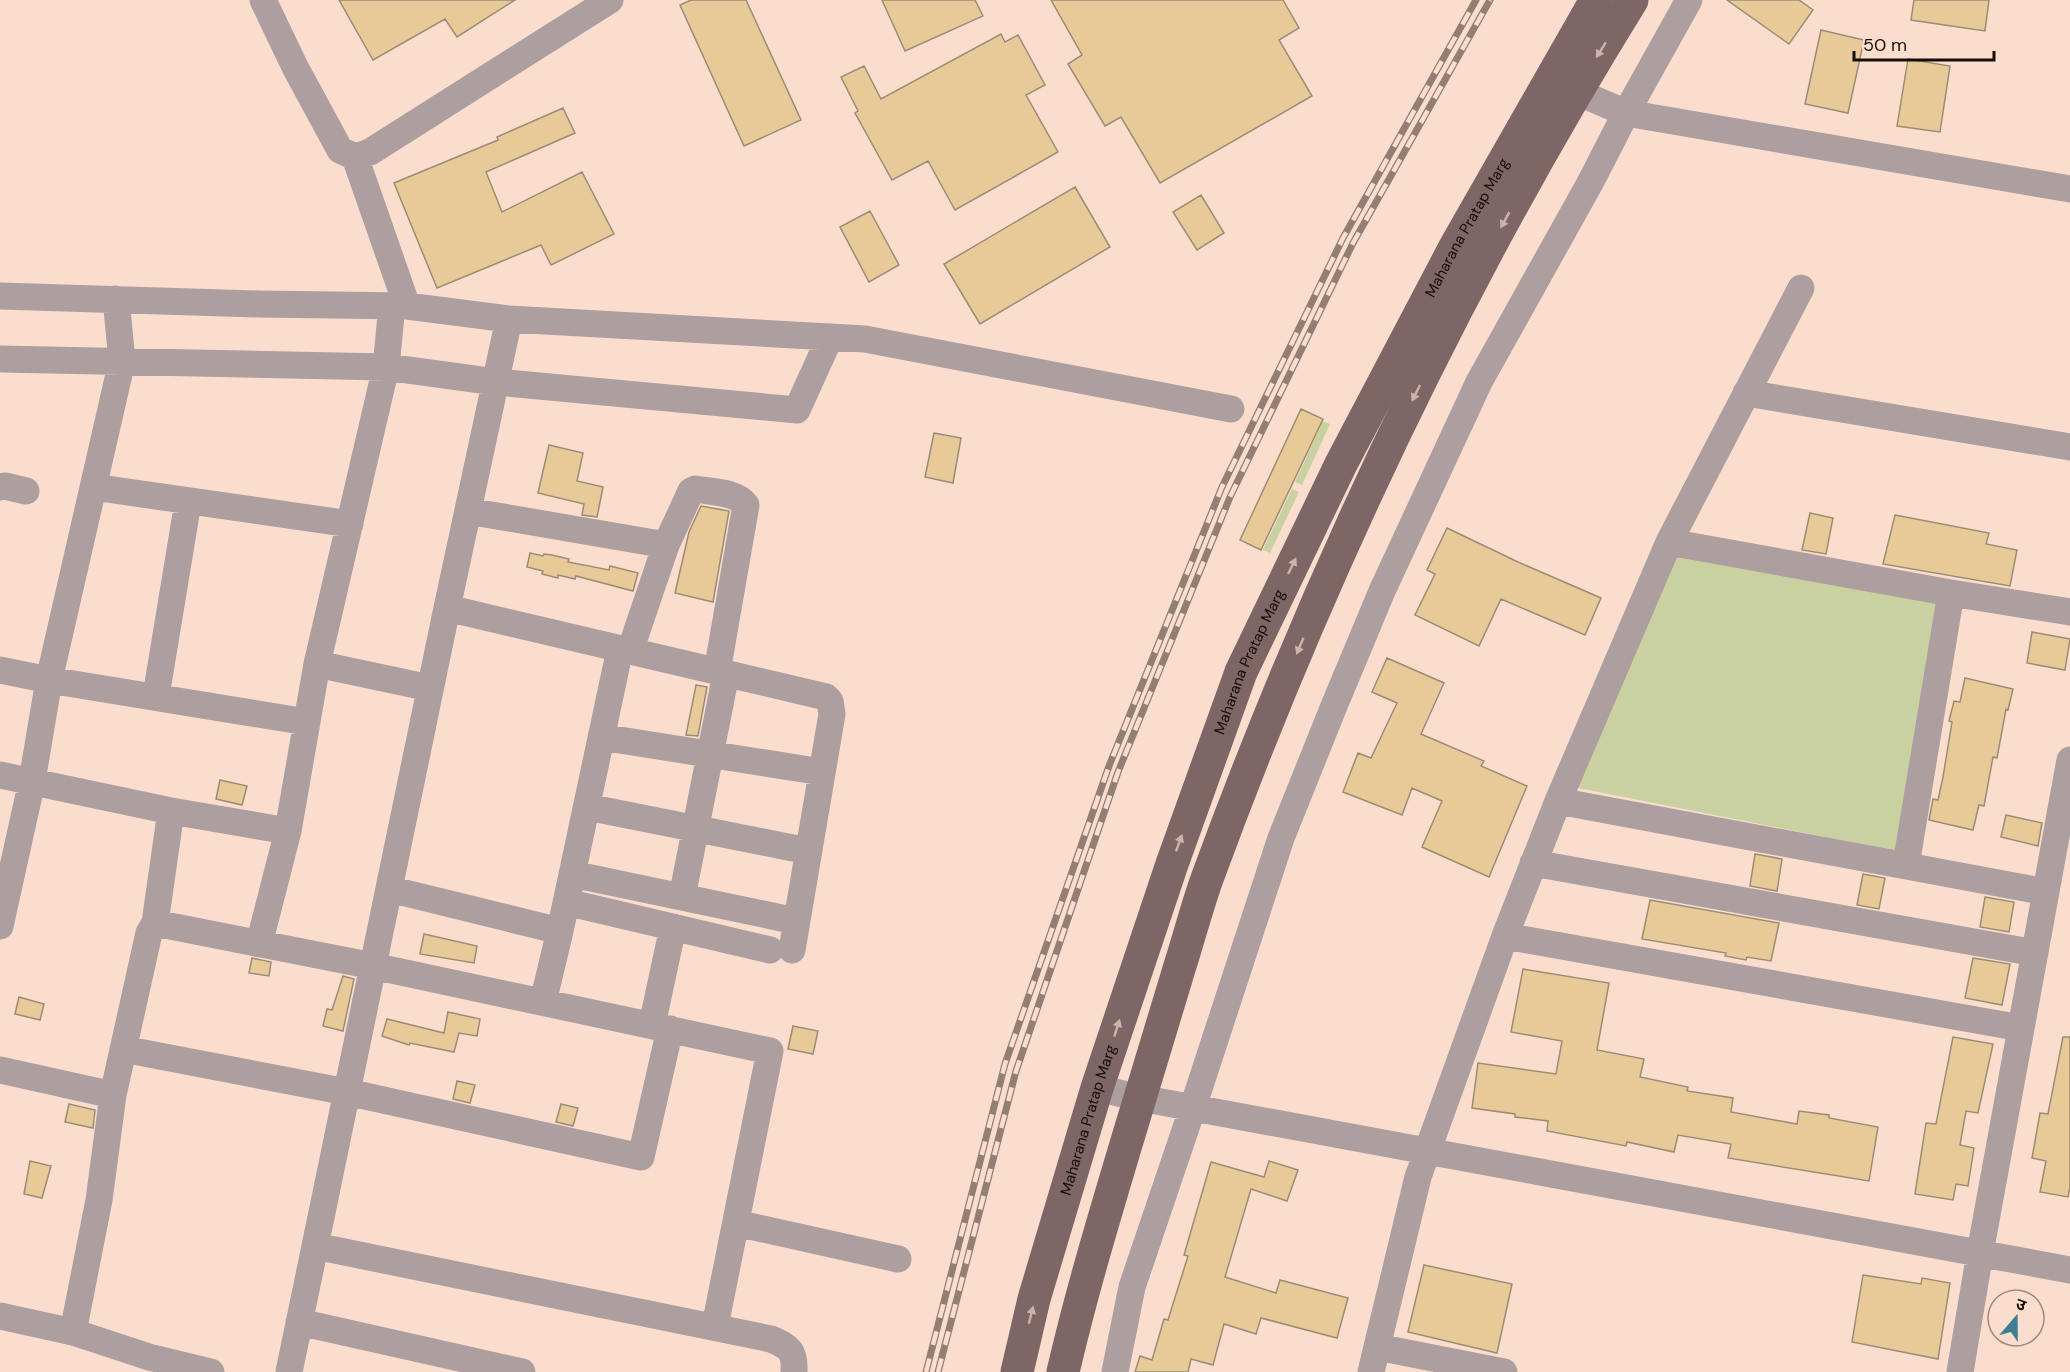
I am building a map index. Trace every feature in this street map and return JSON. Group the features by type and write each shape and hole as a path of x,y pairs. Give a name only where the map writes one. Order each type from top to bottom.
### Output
{"main road":[{"name":"Maharana Pratap Marg","path":"1063,1372 1079,1306 1207,879 1282,688 1369,485 1479,267 1564,83 1596,0"},
{"name":"Maharana Pratap Marg","path":"1017,1372 1034,1299 1097,1088 1172,864 1241,672 1347,453 1455,247 1564,83 1632,0"}],"street":[{"path":"263,0 295,67 340,150 355,157 370,152 610,0"},
{"path":"1115,1372 1132,1287 1281,838 1382,591 1479,382 1689,0"},
{"path":"1564,83 1626,113 2070,189"},
{"path":"259,944 288,831 317,664 399,305 355,157"},
{"path":"1504,1372 1374,1359 1418,1177 1533,863 1669,542 1801,288"},
{"path":"0,296 399,305 509,319 866,339 1231,409"},
{"path":"1,918 32,781 49,680 122,361 116,299"},
{"path":"289,1372 430,688 509,319"},
{"path":"0,359 386,366 496,382 797,410 830,337"},
{"path":"1746,393 2070,447"},
{"path":"93,487 350,524"},
{"path":"543,1002 602,737 625,650 666,545 691,490 695,489 742,499 746,505 710,754 682,897"},
{"path":"156,696 188,502"},
{"path":"468,511 666,545"},
{"path":"1669,542 2070,612"},
{"path":"1906,865 1951,593"},
{"path":"447,608 826,697 830,701 832,714 796,921 781,950 566,902"},
{"path":"317,664 430,688"},
{"path":"0,669 49,680 307,722"},
{"path":"602,737 822,772"},
{"path":"1960,1372 2070,760"},
{"path":"0,775 171,811 288,831"},
{"path":"1558,801 2046,892"},
{"path":"587,807 808,851"},
{"path":"73,1332 99,1200 113,1095 149,933 155,923 171,811"},
{"path":"1533,863 2035,953"},
{"path":"572,874 796,921"},
{"path":"389,889 560,931"},
{"path":"155,923 373,966 770,1051 715,1326"},
{"path":"123,1049 347,1092 641,1157 661,1027 673,927"},
{"path":"1505,936 2021,1028"},
{"path":"0,1070 113,1095"},
{"path":"1097,1088 1426,1152 2070,1270"},
{"path":"736,1223 898,1259"},
{"path":"315,1246 771,1339 786,1345 794,1357 794,1372"},
{"path":"0,1316 73,1332 147,1365 212,1372"},
{"path":"299,1322 522,1372"}],"green space":[{"path":"1323,421 1330,424 1302,485 1295,482"},
{"path":"1292,489 1299,492 1270,553 1263,550"},
{"path":"1678,549 1937,599 1896,851 1573,787"}],"building":[{"path":"339,0 515,0 457,37 445,19 373,60"},
{"path":"691,0 746,0 801,120 744,146 680,5"},
{"path":"882,0 975,0 983,16 905,51"},
{"path":"1051,0 1283,0 1299,28 1279,40 1312,96 1160,183 1121,117 1105,126 1068,64 1082,55"},
{"path":"1727,0 1799,0 1813,10 1789,44"},
{"path":"1914,0 1989,0 1985,31 1911,20"},
{"path":"1821,30 1864,40 1848,113 1805,104"},
{"path":"1001,34 1005,42 1018,35 1045,85 1026,95 1058,152 955,210 928,161 892,180 855,113 858,111 841,77 864,66 881,99"},
{"path":"1908,59 1950,66 1940,132 1897,126"},
{"path":"563,108 575,133 486,172 502,212 582,172 614,234 551,265 541,245 437,288 394,183 498,140 497,137"},
{"path":"1075,187 1110,247 980,324 944,264"},
{"path":"1201,195 1224,233 1197,250 1173,212"},
{"path":"870,211 899,265 869,282 840,227"},
{"path":"1301,409 1323,419 1261,550 1240,540"},
{"path":"934,433 961,438 953,483 925,477"},
{"path":"549,445 583,453 577,481 603,487 597,517 582,515 584,504 538,493"},
{"path":"701,506 729,511 713,602 675,593 689,532"},
{"path":"1810,513 1833,518 1826,554 1802,550"},
{"path":"1895,515 1989,533 1986,544 2017,550 2010,586 1883,564"},
{"path":"1447,528 1601,598 1585,635 1501,599 1479,646 1415,615 1435,574 1427,570"},
{"path":"530,553 543,556 544,554 552,555 569,559 568,562 609,570 610,566 638,573 633,591 576,576 575,579 558,575 558,578 527,567"},
{"path":"2032,632 2070,639 2065,670 2027,663"},
{"path":"1387,658 1444,683 1421,734 1484,761 1481,766 1527,786 1489,877 1422,847 1442,801 1412,788 1402,815 1343,792 1358,753 1371,758 1397,703 1372,692"},
{"path":"1965,678 2013,689 2008,710 2006,709 1997,758 1993,757 1984,806 1979,805 1973,830 1929,820 1933,799 1938,800 1943,777 1952,722 1949,721 1954,701 1960,702"},
{"path":"696,685 707,687 698,736 686,735"},
{"path":"220,780 247,786 242,805 216,799"},
{"path":"2006,815 2042,823 2038,846 2001,837"},
{"path":"1755,854 1782,859 1777,891 1750,886"},
{"path":"1863,874 1885,878 1879,909 1857,905"},
{"path":"1985,897 2014,902 2009,932 1980,927"},
{"path":"1650,900 1779,923 1771,961 1747,957 1746,960 1725,956 1726,953 1642,939"},
{"path":"424,934 477,946 474,963 420,954"},
{"path":"252,958 271,962 269,976 249,973"},
{"path":"1973,958 2010,964 2002,1005 1965,998"},
{"path":"1523,969 1609,983 1597,1050 1644,1059 1640,1077 1688,1087 1687,1091 1733,1098 1731,1112 1797,1124 1799,1111 1829,1115 1829,1118 1878,1127 1869,1181 1728,1158 1731,1144 1678,1135 1674,1152 1627,1142 1626,1146 1547,1131 1548,1121 1472,1108 1478,1063 1556,1074 1562,1041 1511,1032"},
{"path":"343,976 354,979 343,1031 323,1026 327,1009 332,1010"},
{"path":"19,997 44,1004 40,1020 15,1014"},
{"path":"448,1012 480,1019 477,1036 459,1033 454,1052 410,1043 409,1045 382,1036 387,1019 444,1033"},
{"path":"793,1026 818,1031 813,1054 788,1049"},
{"path":"1953,1037 1993,1044 1978,1113 1966,1111 1960,1145 1974,1148 1968,1186 1956,1184 1953,1200 1915,1194 1926,1123 1936,1124"},
{"path":"2063,1037 2070,1037 2070,1187 2068,1197 2040,1192 2046,1161 2032,1158 2040,1113 2048,1114"},
{"path":"457,1081 475,1085 470,1103 453,1099"},
{"path":"69,1104 95,1110 93,1128 65,1122"},
{"path":"561,1104 578,1108 573,1126 556,1122"},
{"path":"30,1161 51,1166 42,1198 24,1194"},
{"path":"1269,1161 1298,1170 1287,1201 1251,1189 1225,1277 1276,1293 1280,1280 1348,1298 1337,1338 1261,1318 1256,1334 1224,1324 1213,1365 1191,1359 1188,1372 1135,1372 1140,1356 1152,1360 1164,1319 1168,1320 1188,1256 1184,1255 1211,1162 1264,1177"},
{"path":"1424,1265 1512,1284 1497,1353 1408,1332"},
{"path":"1863,1275 1921,1284 1922,1278 1950,1283 1938,1359 1852,1342"}],"railway":[{"path":"926,1372 1005,1064 1109,766 1222,487 1343,238 1476,0"},
{"path":"938,1372 1016,1071 1118,772 1230,497 1353,243 1490,0"}]}
